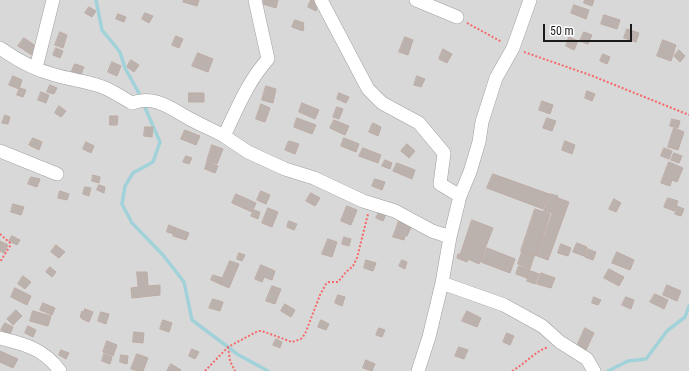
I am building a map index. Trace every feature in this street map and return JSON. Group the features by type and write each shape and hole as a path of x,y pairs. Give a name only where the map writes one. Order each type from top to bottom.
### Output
{"street":[{"path":"36,68 53,0"},
{"path":"224,136 257,72 268,59 255,0"},
{"path":"321,0 368,89 382,104 419,123 444,153 440,184 460,196"},
{"path":"416,0 457,17"},
{"path":"418,371 429,337 442,283 450,236 460,196 476,150 482,122 494,83 513,48 530,0"},
{"path":"0,48 15,59 36,68 54,75 105,88 132,103 142,100 167,105 224,136 248,152 285,169 314,178 363,202 395,211 432,231 450,236"},
{"path":"0,151 57,174"},
{"path":"442,283 504,305 542,326 560,342 587,359 594,371"},
{"path":"0,338 33,348 44,354 60,371"}],"path":[{"path":"457,17 513,48 590,75 689,116"},
{"path":"205,371 228,346 258,331 269,333 292,342 301,339 305,334 320,295 326,284 330,282 338,282 353,266 357,258 370,204"},
{"path":"0,234 10,243 10,246 0,262"},
{"path":"512,371 528,361 537,352 560,342"},
{"path":"228,346 230,361 235,371"}],"shaded area":[{"path":"0,0 689,0 689,371 0,371"}],"building":[{"path":"184,0 199,0 197,6 183,2"},
{"path":"264,0 278,0 276,8 263,4"},
{"path":"311,0 319,2 316,11 308,7"},
{"path":"585,0 594,0 592,6 584,3"},
{"path":"574,5 589,10 586,19 571,13"},
{"path":"89,7 96,11 92,17 85,13"},
{"path":"145,13 153,16 149,23 142,19"},
{"path":"118,14 126,17 124,22 116,19"},
{"path":"604,15 620,20 617,29 601,24"},
{"path":"295,20 304,23 303,31 292,27"},
{"path":"627,29 639,33 636,42 624,38"},
{"path":"60,32 67,35 63,48 55,45"},
{"path":"584,32 592,35 588,44 580,41"},
{"path":"176,36 183,39 179,48 172,45"},
{"path":"405,37 413,40 408,55 399,52"},
{"path":"569,37 578,41 574,50 566,46"},
{"path":"24,38 37,47 32,55 18,46"},
{"path":"663,40 676,45 671,61 657,56"},
{"path":"56,48 63,51 60,58 53,55"},
{"path":"443,49 452,54 447,63 439,59"},
{"path":"679,50 685,56 680,62 674,56"},
{"path":"198,53 213,59 208,72 192,66"},
{"path":"603,54 610,57 607,64 600,61"},
{"path":"131,60 139,65 134,72 127,67"},
{"path":"112,62 121,66 117,76 108,72"},
{"path":"75,64 84,67 80,77 71,73"},
{"path":"13,76 22,80 19,89 9,85"},
{"path":"417,76 425,79 421,87 414,85"},
{"path":"50,85 57,88 54,94 47,92"},
{"path":"266,86 276,89 273,103 262,100"},
{"path":"20,88 26,90 23,97 17,95"},
{"path":"587,91 595,94 592,101 585,98"},
{"path":"41,92 49,95 46,103 38,100"},
{"path":"189,93 204,93 204,102 189,102"},
{"path":"339,93 349,97 346,103 337,99"},
{"path":"542,101 553,105 550,114 539,110"},
{"path":"302,103 319,110 315,119 299,112"},
{"path":"261,104 270,108 265,122 256,119"},
{"path":"59,106 66,111 61,117 55,113"},
{"path":"337,107 343,109 339,119 333,117"},
{"path":"5,115 10,117 8,124 2,123"},
{"path":"110,116 118,116 117,125 110,125"},
{"path":"297,118 316,125 312,134 294,127"},
{"path":"547,118 556,121 552,131 543,128"},
{"path":"672,119 680,121 678,128 670,126"},
{"path":"334,120 349,126 345,135 330,128"},
{"path":"373,123 381,127 378,136 369,132"},
{"path":"145,127 153,127 152,137 144,136"},
{"path":"674,128 684,132 678,150 668,147"},
{"path":"185,130 200,136 196,145 181,139"},
{"path":"33,138 42,142 39,150 29,145"},
{"path":"344,138 359,144 356,152 341,146"},
{"path":"289,141 299,144 295,154 285,150"},
{"path":"565,141 575,145 572,154 562,150"},
{"path":"86,142 94,146 91,153 83,149"},
{"path":"407,144 415,151 409,158 401,151"},
{"path":"212,145 223,149 217,164 207,161"},
{"path":"363,148 381,155 378,163 359,156"},
{"path":"664,148 672,151 669,159 661,156"},
{"path":"674,153 682,156 679,163 671,160"},
{"path":"186,156 192,158 189,164 183,162"},
{"path":"385,160 392,163 390,169 382,166"},
{"path":"207,162 218,166 215,173 205,169"},
{"path":"669,162 683,168 677,182 672,180 670,186 661,183"},
{"path":"397,163 415,170 412,179 393,171"},
{"path":"493,174 549,194 543,209 487,188"},
{"path":"93,175 100,177 99,183 92,181"},
{"path":"31,177 40,179 37,187 28,184"},
{"path":"375,179 385,182 382,190 372,186"},
{"path":"99,185 105,187 104,193 97,190"},
{"path":"85,187 91,188 89,196 83,194"},
{"path":"60,191 69,194 67,200 58,198"},
{"path":"261,191 270,195 266,204 257,200"},
{"path":"311,193 320,198 315,206 306,201"},
{"path":"236,194 256,203 252,212 232,203"},
{"path":"550,194 558,196 552,213 544,211"},
{"path":"558,198 569,202 548,260 537,256"},
{"path":"668,198 678,201 674,211 664,207"},
{"path":"614,199 621,203 616,212 609,209"},
{"path":"13,204 24,207 21,215 11,212"},
{"path":"347,206 357,210 351,225 341,221"},
{"path":"677,206 684,209 681,216 675,214"},
{"path":"268,208 278,212 272,227 262,223"},
{"path":"535,209 550,214 536,256 521,251"},
{"path":"254,210 260,212 258,219 251,216"},
{"path":"379,212 386,214 383,221 376,218"},
{"path":"472,220 493,228 479,264 468,259 467,262 457,258 458,254 460,254"},
{"path":"289,221 297,224 294,230 287,227"},
{"path":"399,221 412,225 404,240 393,237"},
{"path":"169,225 176,228 174,234 167,232"},
{"path":"176,228 189,233 186,240 173,236"},
{"path":"12,236 20,240 17,245 9,241"},
{"path":"344,237 351,239 349,246 342,244"},
{"path":"328,239 337,242 332,257 322,254"},
{"path":"0,241 8,245 4,253 0,251"},
{"path":"577,243 587,247 584,256 573,252"},
{"path":"561,244 571,248 568,256 558,253"},
{"path":"56,245 65,252 59,258 51,252"},
{"path":"487,248 515,259 510,273 481,262"},
{"path":"588,249 596,252 593,260 585,257"},
{"path":"522,252 534,256 530,269 518,264"},
{"path":"617,252 634,260 630,270 612,263"},
{"path":"239,253 245,255 242,261 237,259"},
{"path":"366,260 376,263 373,271 364,268"},
{"path":"402,260 407,262 405,269 399,266"},
{"path":"230,261 239,264 229,288 220,284"},
{"path":"261,265 275,271 272,280 264,277 262,282 255,279"},
{"path":"519,266 530,270 527,278 516,274"},
{"path":"50,267 56,272 52,277 46,272"},
{"path":"609,269 624,277 619,286 604,278"},
{"path":"531,271 539,274 535,284 527,281"},
{"path":"137,272 147,272 148,286 160,285 160,295 132,298 131,288 138,287"},
{"path":"541,273 555,278 551,288 537,284"},
{"path":"213,275 222,278 220,284 211,280"},
{"path":"23,276 31,282 25,289 18,284"},
{"path":"667,285 681,291 677,301 663,295"},
{"path":"272,286 281,289 275,304 266,301"},
{"path":"15,288 31,296 27,305 11,297"},
{"path":"655,294 668,300 664,309 650,302"},
{"path":"338,295 345,297 342,306 335,303"},
{"path":"594,297 601,300 598,305 592,303"},
{"path":"626,297 634,300 631,309 622,305"},
{"path":"213,299 223,302 220,311 209,308"},
{"path":"43,303 55,308 52,315 40,310"},
{"path":"285,304 295,310 291,317 281,311"},
{"path":"85,309 93,312 89,322 80,317 82,311 84,312"},
{"path":"16,310 22,316 13,325 7,319"},
{"path":"33,311 51,316 48,326 30,321"},
{"path":"467,311 481,318 477,327 462,321"},
{"path":"101,312 109,314 106,324 98,321"},
{"path":"163,320 172,323 169,332 160,329"},
{"path":"321,320 329,324 326,330 318,327"},
{"path":"5,323 13,327 10,334 1,330"},
{"path":"28,326 36,330 33,337 25,333"},
{"path":"379,328 385,330 382,337 376,335"},
{"path":"585,328 594,333 586,350 577,346"},
{"path":"134,332 144,333 143,343 133,342"},
{"path":"507,333 514,336 510,345 503,342"},
{"path":"276,339 282,342 280,348 273,345"},
{"path":"107,341 117,345 113,356 103,352"},
{"path":"459,347 468,350 464,359 455,356"},
{"path":"192,349 199,352 195,359 189,356"},
{"path":"61,350 69,353 66,359 59,355"},
{"path":"0,351 18,359 13,368 0,362"},
{"path":"104,354 112,357 110,364 102,361"},
{"path":"137,354 148,358 143,371 131,369"},
{"path":"121,355 128,356 127,364 120,362"},
{"path":"366,360 375,364 372,371 363,368"},
{"path":"171,364 181,370 167,371"}],"waterway":[{"path":"96,0 102,30 120,52 125,68 141,97"},
{"path":"143,103 160,142 153,162 133,173 125,186 122,204 132,223 163,255 184,282 192,320 237,354 268,371"},
{"path":"608,371 628,361 646,359 667,331 685,317 689,306"}]}
